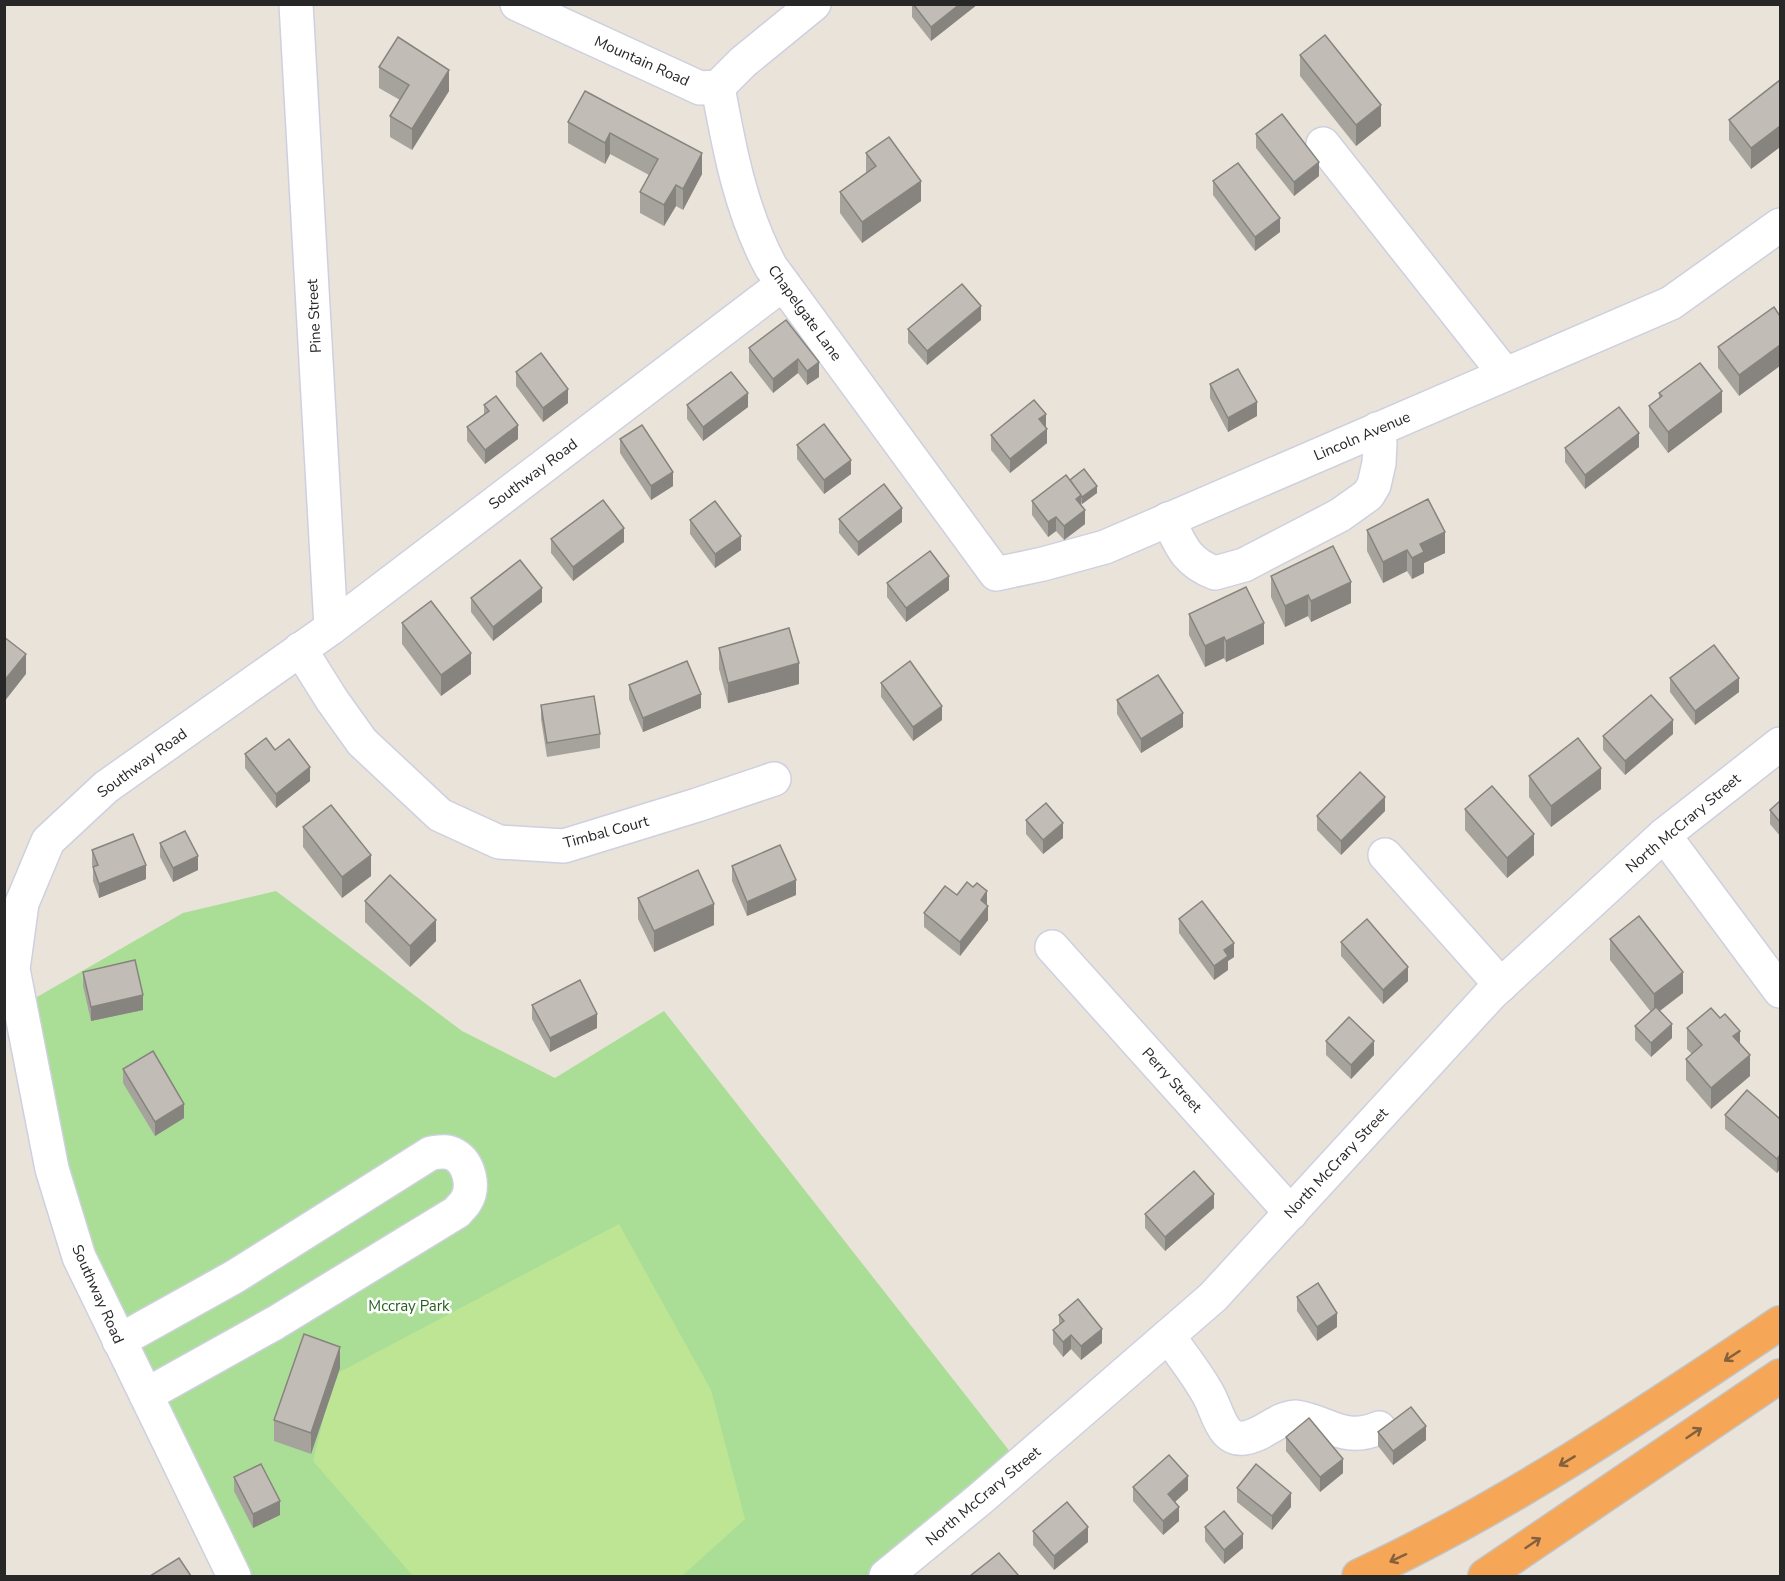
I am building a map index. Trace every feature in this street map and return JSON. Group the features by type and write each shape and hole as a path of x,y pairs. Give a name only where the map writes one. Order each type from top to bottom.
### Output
{"highway":[{"path":"1359,1576 1422,1547 1618,1431 1780,1323"},
{"path":"1485,1576 1780,1376"}],"street":[{"name":"Pine Street","path":"296,4 331,628"},
{"name":"Mountain Road","path":"518,4 700,88 718,87"},
{"path":"718,87 742,62 814,4"},
{"name":"Chapelgate Lane","path":"718,87 740,191 762,249 783,284 950,512"},
{"path":"1323,144 1505,374"},
{"name":"Lincoln Avenue","path":"950,512 996,574 1105,547 1671,303 1780,225"},
{"name":"Southway Road","path":"234,1576 79,1257 52,1169 13,969 22,903 48,841 106,787 331,628 783,284"},
{"path":"1168,519 1193,561 1204,568 1215,573 1244,566 1340,515 1368,495 1374,485 1379,463 1380,442 1377,429"},
{"name":"Timbal Court","path":"300,649 362,742 440,815 499,842 564,846 774,779"},
{"name":"North McCrary Street","path":"886,1576 980,1499 1213,1297 1501,985 1664,835 1780,744"},
{"path":"1664,835 1780,991"},
{"path":"1385,855 1501,985"},
{"name":"Perry Street","path":"1052,947 1291,1213"},
{"path":"119,1341 234,1277 431,1153 444,1151 454,1154 464,1163 470,1178 470,1190 466,1201 456,1212 275,1323 146,1395"},
{"path":"1168,1336 1209,1395 1227,1432 1233,1436 1241,1439 1250,1437 1287,1417 1305,1418 1349,1434 1360,1434 1379,1428"}],"green space":[{"name":"Mccray Park","path":"276,891 462,1031 555,1078 664,1011 1011,1453 870,1576 240,1576 86,1260 30,1001 183,913"},
{"path":"619,1224 711,1390 745,1519 682,1576 413,1576 313,1461 334,1375"}],"building":[{"path":"913,4 960,4 931,27"},
{"path":"1325,35 1381,105 1356,125 1300,55"},
{"path":"398,37 449,70 412,129 390,116 409,85 379,67"},
{"path":"1780,80 1780,126 1751,148 1729,120"},
{"path":"585,91 702,153 683,189 676,185 664,205 640,192 658,159 610,133 605,143 568,122"},
{"path":"1282,114 1319,162 1294,182 1256,134"},
{"path":"889,137 921,181 862,222 840,192 876,166 866,153"},
{"path":"1238,163 1280,218 1255,237 1213,181"},
{"path":"962,284 981,306 927,351 908,329"},
{"path":"1774,307 1780,316 1780,345 1739,375 1718,347"},
{"path":"786,320 819,362 807,371 798,359 773,379 749,348"},
{"path":"541,353 568,389 543,408 516,372"},
{"path":"1700,363 1722,391 1668,432 1649,406 1662,396 1659,393"},
{"path":"1238,369 1257,402 1228,418 1210,384"},
{"path":"731,372 748,393 703,427 687,405"},
{"path":"496,396 518,425 485,450 467,427 489,411 484,405"},
{"path":"1034,400 1046,414 1039,419 1047,429 1010,459 991,435"},
{"path":"1619,407 1639,433 1585,475 1565,448"},
{"path":"824,424 851,460 824,480 797,445"},
{"path":"642,425 673,472 651,486 620,439"},
{"path":"1084,469 1097,486 1082,497 1070,480"},
{"path":"1066,475 1081,495 1076,499 1085,510 1064,526 1056,517 1048,522 1032,501"},
{"path":"884,484 902,508 858,542 839,519"},
{"path":"1428,499 1445,532 1420,544 1424,552 1412,558 1407,550 1383,562 1367,530"},
{"path":"603,500 624,528 573,567 551,539"},
{"path":"715,501 741,536 715,554 690,520"},
{"path":"1333,546 1351,582 1311,601 1308,595 1285,606 1271,576"},
{"path":"930,551 949,576 906,608 887,583"},
{"path":"520,560 542,588 493,627 471,598"},
{"path":"1246,587 1264,623 1226,641 1224,637 1205,646 1189,614"},
{"path":"431,601 471,653 441,675 402,623"},
{"path":"789,628 799,663 728,683 719,648"},
{"path":"4,637 26,654 4,681"},
{"path":"1714,645 1739,678 1695,711 1670,678"},
{"path":"687,661 701,694 643,718 629,685"},
{"path":"910,661 942,706 913,727 881,683"},
{"path":"1158,675 1183,713 1141,739 1117,700"},
{"path":"1651,695 1673,720 1625,761 1603,736"},
{"path":"594,696 600,734 547,743 541,705"},
{"path":"266,738 275,750 289,739 310,767 276,794 245,754"},
{"path":"1578,738 1601,768 1551,806 1529,776"},
{"path":"1360,772 1385,797 1341,841 1317,816"},
{"path":"1492,786 1534,834 1507,858 1465,809"},
{"path":"1780,801 1780,822 1770,810"},
{"path":"1046,803 1063,823 1043,840 1026,820"},
{"path":"331,805 371,855 342,877 303,827"},
{"path":"185,831 198,856 173,868 160,843"},
{"path":"133,834 146,865 99,884 93,867 98,865 92,850"},
{"path":"780,845 796,880 747,902 732,866"},
{"path":"698,870 714,904 654,931 638,898"},
{"path":"390,875 436,920 410,946 365,901"},
{"path":"967,882 973,887 977,883 987,891 981,900 988,906 960,942 924,913 945,886 957,895"},
{"path":"1202,901 1234,943 1224,950 1228,956 1214,966 1179,919"},
{"path":"1639,916 1683,972 1654,994 1610,939"},
{"path":"1367,919 1408,967 1383,990 1341,942"},
{"path":"135,960 143,995 91,1007 83,972"},
{"path":"580,980 597,1014 550,1038 532,1005"},
{"path":"1656,1007 1672,1024 1651,1043 1635,1026"},
{"path":"1711,1008 1720,1018 1725,1014 1740,1031 1733,1036 1750,1055 1711,1088 1686,1059 1702,1045 1687,1028"},
{"path":"1349,1017 1374,1041 1351,1065 1326,1041"},
{"path":"153,1051 184,1104 155,1122 123,1069"},
{"path":"1747,1090 1780,1119 1780,1155 1777,1159 1725,1115"},
{"path":"1194,1171 1214,1194 1165,1237 1145,1214"},
{"path":"1318,1283 1337,1313 1317,1327 1297,1297"},
{"path":"1078,1299 1102,1329 1081,1346 1071,1335 1063,1342 1053,1330 1064,1321 1059,1315"},
{"path":"304,1334 340,1347 311,1433 274,1420"},
{"path":"1411,1407 1426,1426 1393,1451 1378,1432"},
{"path":"1309,1418 1343,1459 1320,1477 1286,1437"},
{"path":"1169,1455 1188,1476 1168,1494 1179,1507 1163,1521 1133,1487"},
{"path":"261,1464 280,1501 253,1514 234,1477"},
{"path":"1256,1464 1291,1493 1272,1516 1237,1488"},
{"path":"1067,1502 1088,1527 1054,1556 1033,1531"},
{"path":"1224,1511 1243,1534 1224,1550 1205,1527"},
{"path":"999,1553 1019,1576 970,1576"},
{"path":"179,1558 191,1576 150,1576"}]}
